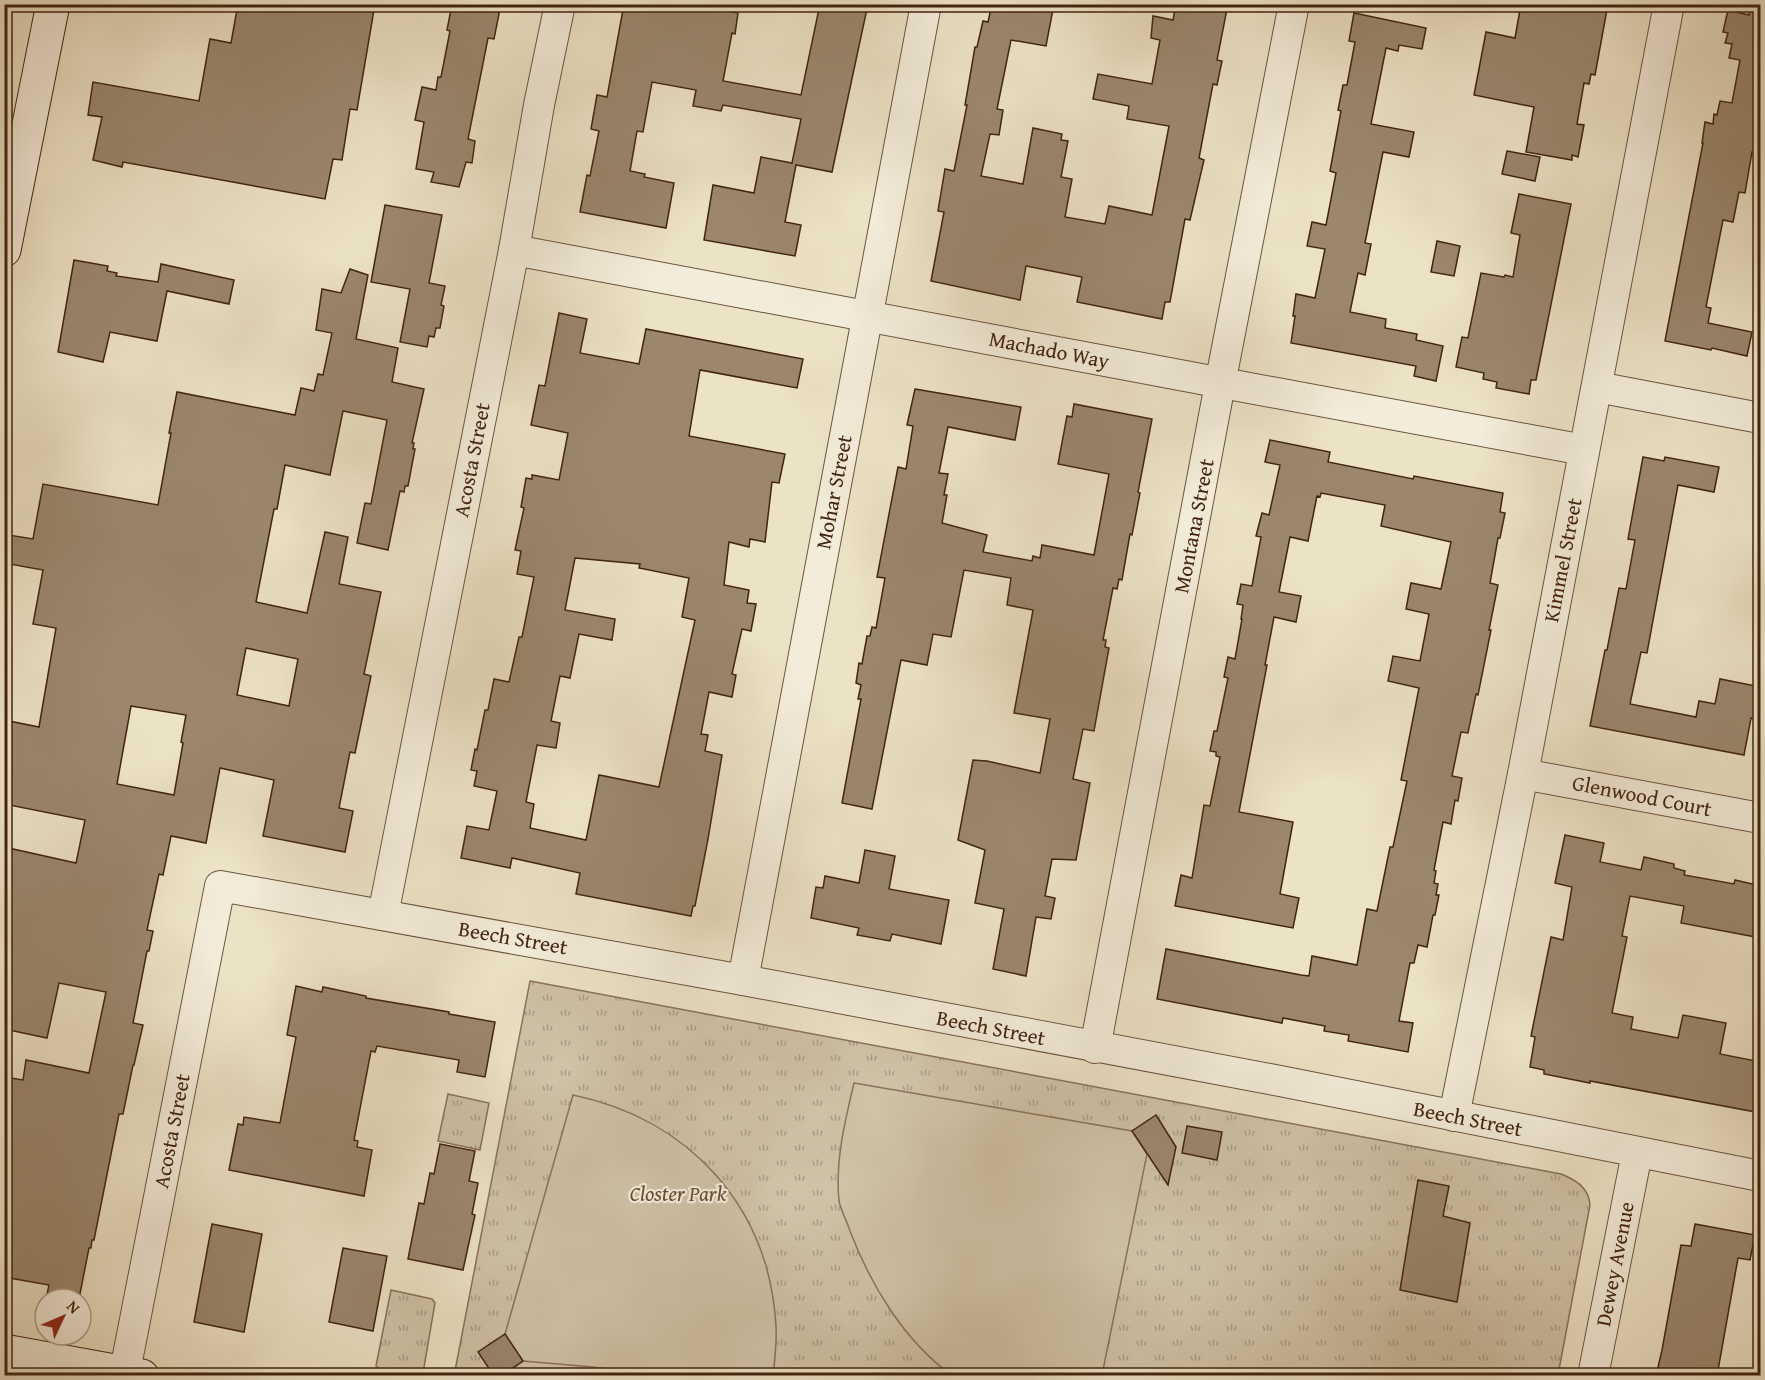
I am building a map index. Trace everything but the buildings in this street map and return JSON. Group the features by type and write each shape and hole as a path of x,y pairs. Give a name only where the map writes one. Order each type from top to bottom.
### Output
{"street":[{"path":"4,250 53,4"},
{"name":"Acosta Street","path":"382,915 514,250 539,105 560,4"},
{"name":"Mohar Street","path":"743,980 926,4"},
{"name":"Montana Street","path":"1095,1048 1294,4"},
{"name":"Kimmel Street","path":"1454,1116 1523,774 1669,4"},
{"name":"Machado Way","path":"514,250 867,315 1220,384 1584,450"},
{"path":"1597,387 1761,418"},
{"name":"Glenwood Court","path":"1523,774 1761,818"},
{"name":"Acosta Street","path":"130,1374 220,886"},
{"name":"Beech Street","path":"220,886 743,980 1280,1081 1761,1176"},
{"name":"Dewey Avenue","path":"1593,1376 1637,1153"},
{"path":"4,1352 130,1374"}],"green space":[{"name":"Closter Park","path":"530,981 1561,1174 1581,1185 1590,1205 1558,1375 454,1376"},
{"path":"854,1083 1132,1131 1147,1154 1102,1375 951,1375 934,1361 904,1329 868,1272 839,1201 838,1171 844,1126"},
{"path":"448,1094 489,1103 480,1150 438,1141"},
{"path":"573,1095 615,1107 653,1124 686,1147 715,1174 739,1207 758,1243 770,1283 776,1326 773,1376 664,1376 523,1361 505,1334"},
{"path":"391,1290 432,1299 435,1303 423,1373 420,1375 382,1370 376,1366"}]}
